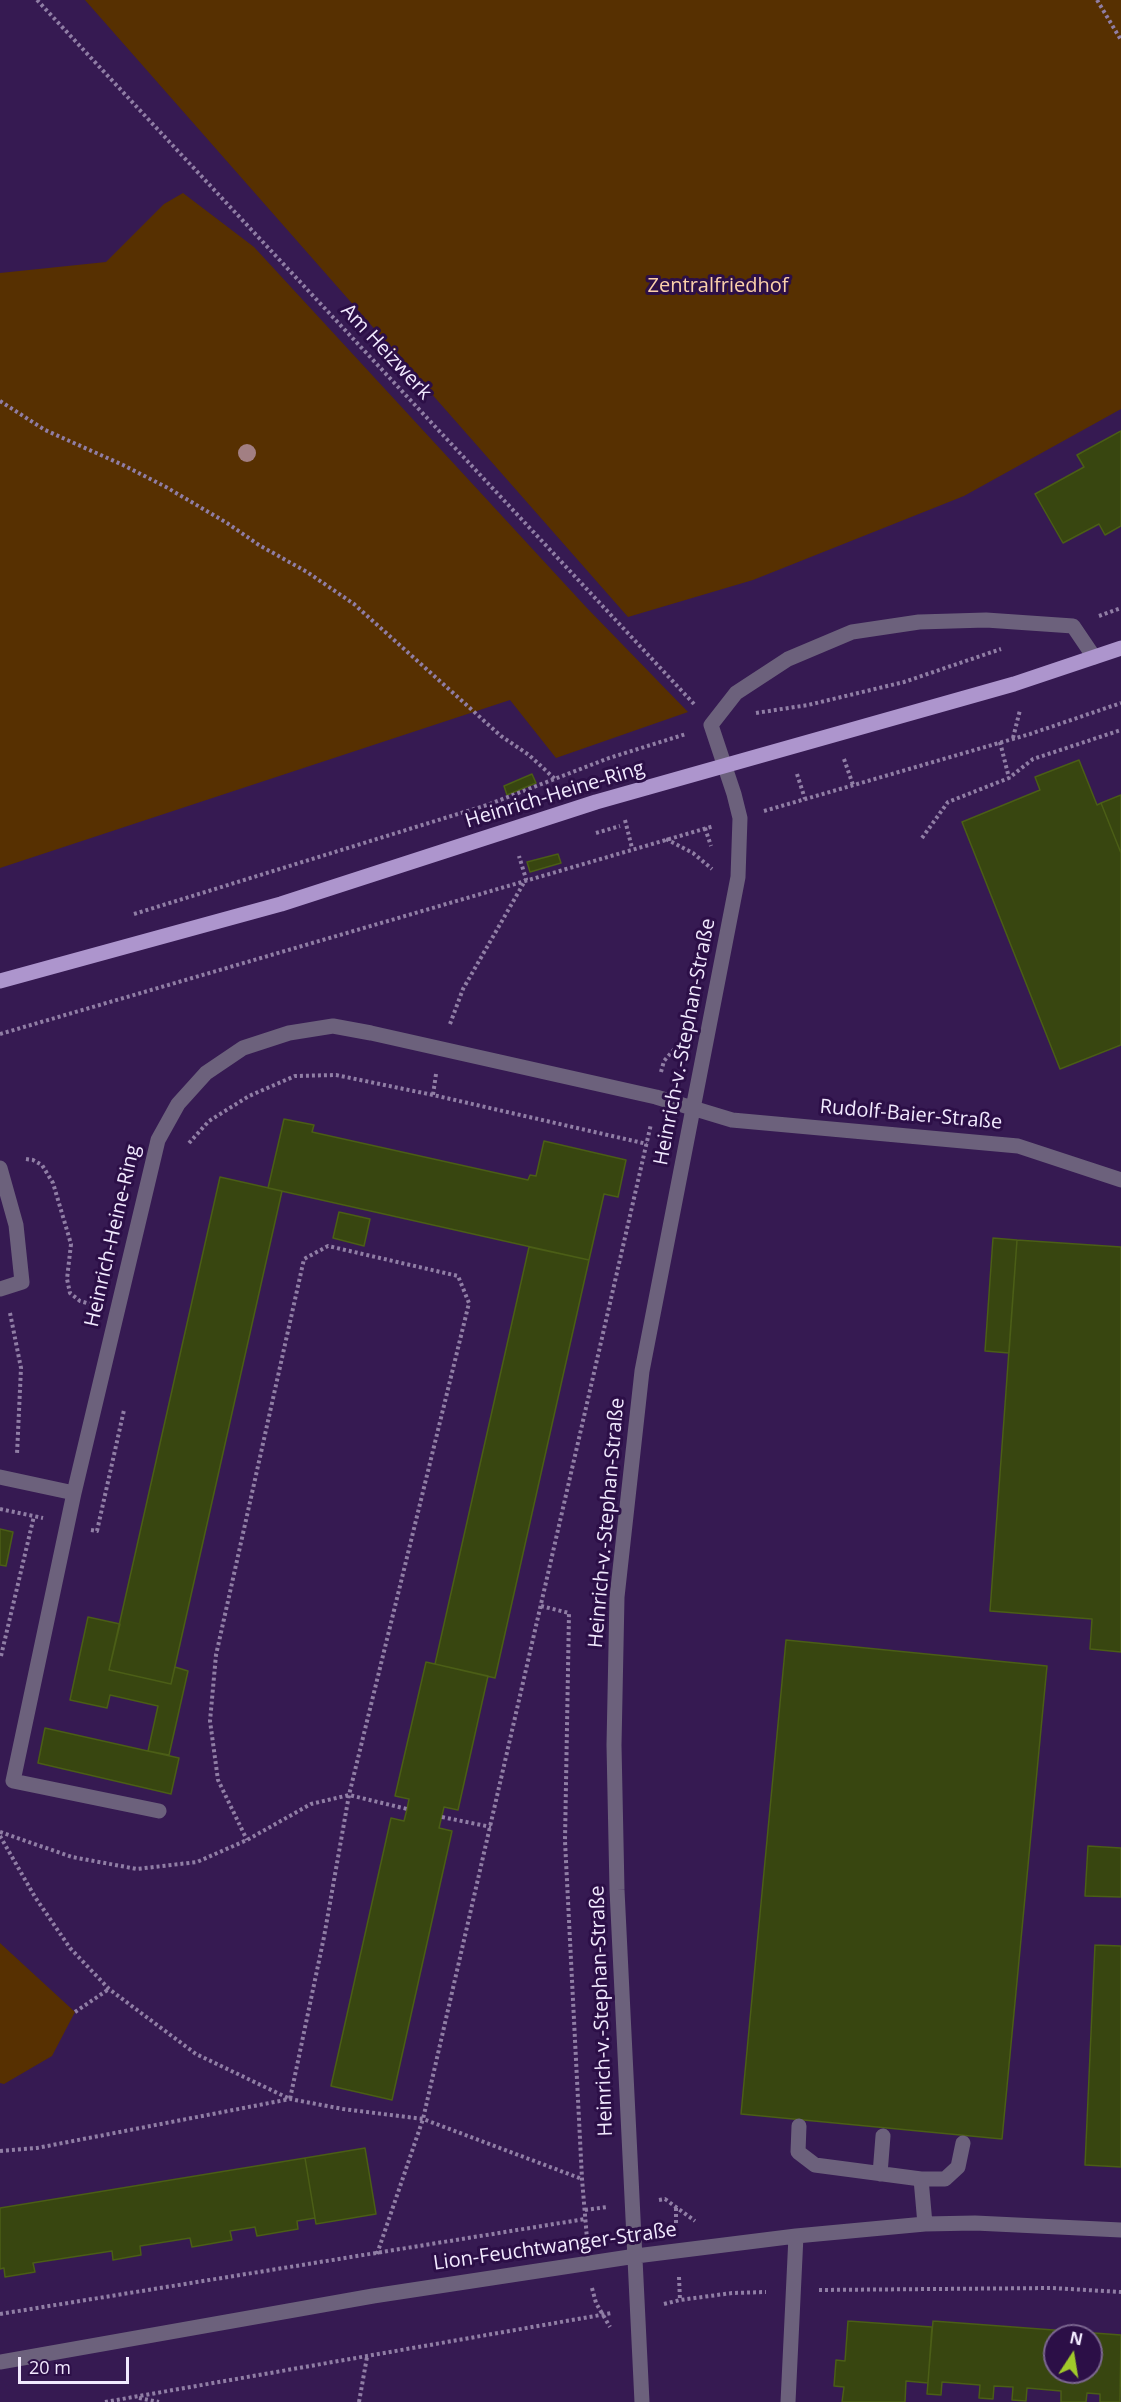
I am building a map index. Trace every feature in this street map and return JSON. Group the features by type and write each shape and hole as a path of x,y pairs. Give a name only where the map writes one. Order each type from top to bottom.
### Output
{"main road":[{"name":"Heinrich-Heine-Ring","path":"0,981 281,904 596,802 1014,684 1121,648"}],"street":[{"path":"711,725 736,693 788,659 852,632 919,622 975,620 1073,626 1094,657"},
{"name":"Heinrich-v.-Stephan-Straße","path":"642,2402 617,1890 614,1745 617,1597 642,1371 738,877 740,818 711,725"},
{"name":"Heinrich-Heine-Ring","path":"159,1811 13,1781 66,1524 158,1140 178,1104 206,1073 243,1048 289,1033 333,1026 656,1097 694,1109"},
{"name":"Rudolf-Baier-Straße","path":"694,1109 732,1120 1018,1146 1121,1180"},
{"path":"0,1167 16,1224 22,1282 2,1289"},
{"path":"0,1477 74,1493"},
{"path":"799,2126 798,2152 815,2166 921,2179 945,2179 958,2167 963,2143"},
{"path":"880,2174 883,2136"},
{"path":"921,2179 925,2224"},
{"name":"Lion-Feuchtwanger-Straße","path":"0,2362 373,2296 636,2256 796,2236 925,2224 975,2223 1121,2230"},
{"path":"788,2402 796,2236"}],"path":[{"name":"Am Heizwerk","path":"37,0 686,694 711,725"},
{"path":"1097,0 1121,40"},
{"path":"0,401 45,430 166,487 307,572 354,604 501,736 530,755 555,779"},
{"path":"1073,626 1121,608"},
{"path":"127,916 487,805 609,758 711,725 752,713 808,705 904,682 1003,649"},
{"path":"0,1034 632,848 1013,739 1121,703"},
{"path":"1013,739 1020,710"},
{"path":"922,838 948,802 1009,778 1033,759 1121,730"},
{"path":"1000,742 1009,778"},
{"path":"844,759 853,785"},
{"path":"797,774 805,800"},
{"path":"626,824 632,848"},
{"path":"705,828 713,854"},
{"path":"665,839 693,853 715,872 714,863"},
{"path":"377,2254 423,2119 648,1144 664,1061 680,1040"},
{"path":"158,1140 185,1147 209,1121 249,1096 295,1076 336,1075 433,1095"},
{"path":"22,1159 33,1160 42,1165 53,1183 71,1244 67,1279 70,1293 80,1301 117,1311"},
{"path":"247,1840 218,1780 210,1721 216,1656 303,1258 328,1246 458,1276 469,1303 349,1795 324,1937 290,2099"},
{"path":"2,1289 21,1368 16,1451 20,1481"},
{"path":"0,1509 66,1524"},
{"path":"2,1656 34,1516"},
{"path":"541,1606 569,1613 566,1841 582,2180 591,2286 596,2303 610,2327 611,2338"},
{"path":"0,1834 72,1857 137,1869 197,1862 247,1840 310,1804 349,1795 407,1809"},
{"path":"442,1817 491,1827"},
{"path":"0,1834 35,1897 70,1948 109,1989 196,2054 290,2099 344,2109 423,2119 582,2180"},
{"path":"75,2012 109,1989"},
{"path":"0,2151 37,2148 290,2099"},
{"path":"0,2314 585,2219"},
{"path":"359,2402 367,2357"},
{"path":"136,2397 159,2402"}],"green space":[{"name":"Zentralfriedhof","path":"85,0 1121,0 1121,409 964,496 753,580 628,617"},
{"path":"183,193 254,247 586,607 688,712 556,758 510,700 0,868 0,273 106,262 164,204"},
{"path":"0,1943 75,2012 52,2056 4,2084 0,2083"}],"building":[{"path":"1121,431 1121,526 1105,535 1099,524 1063,543 1035,494 1084,467 1077,455"},
{"path":"1079,760 1097,805 1101,803 1121,853 1121,1045 1060,1069 962,822 1040,790 1035,777"},
{"path":"532,774 536,783 507,795 504,786"},
{"path":"1121,795 1121,853 1101,803"},
{"path":"558,854 561,863 530,872 527,862"},
{"path":"284,1119 314,1125 312,1132 528,1180 530,1175 536,1176 544,1141 626,1160 618,1197 604,1194 589,1260 268,1188"},
{"path":"220,1177 282,1191 171,1684 109,1670"},
{"path":"339,1212 370,1219 364,1246 333,1238"},
{"path":"993,1238 1017,1240 1009,1353 985,1351"},
{"path":"1017,1240 1121,1247 1121,1652 1090,1649 1092,1619 990,1611"},
{"path":"529,1247 589,1260 495,1678 435,1664"},
{"path":"0,1529 13,1532 6,1566 0,1565"},
{"path":"88,1617 120,1624 109,1670 171,1684 175,1667 188,1671 169,1755 148,1751 158,1706 110,1695 107,1708 70,1700"},
{"path":"786,1640 1047,1666 1002,2139 741,2114"},
{"path":"426,1662 488,1676 458,1810 444,1807 439,1828 452,1831 392,2100 331,2086 391,1818 404,1821 407,1809 409,1799 395,1796"},
{"path":"45,1728 179,1758 171,1794 38,1763"},
{"path":"1088,1846 1121,1848 1121,1897 1085,1896"},
{"path":"1095,1945 1121,1946 1121,2167 1085,2165"},
{"path":"365,2148 376,2214 316,2224 305,2158"},
{"path":"305,2158 315,2218 297,2221 298,2229 257,2236 255,2227 230,2231 232,2240 192,2247 190,2238 140,2246 141,2255 113,2260 112,2251 33,2263 35,2272 5,2277 4,2268 0,2269 0,2208"},
{"path":"848,2321 932,2327 928,2383 906,2381 905,2402 842,2402 844,2387 834,2386 836,2360 845,2361"},
{"path":"933,2321 1043,2329 1043,2384 1103,2384 1103,2334 1121,2335 1120,2402 1100,2402 1100,2394 1087,2393 1086,2402 1061,2402 1061,2391 1027,2388 1026,2401 1012,2400 1013,2387 994,2386 993,2399 979,2398 980,2385 942,2382 941,2395 927,2394"}]}
